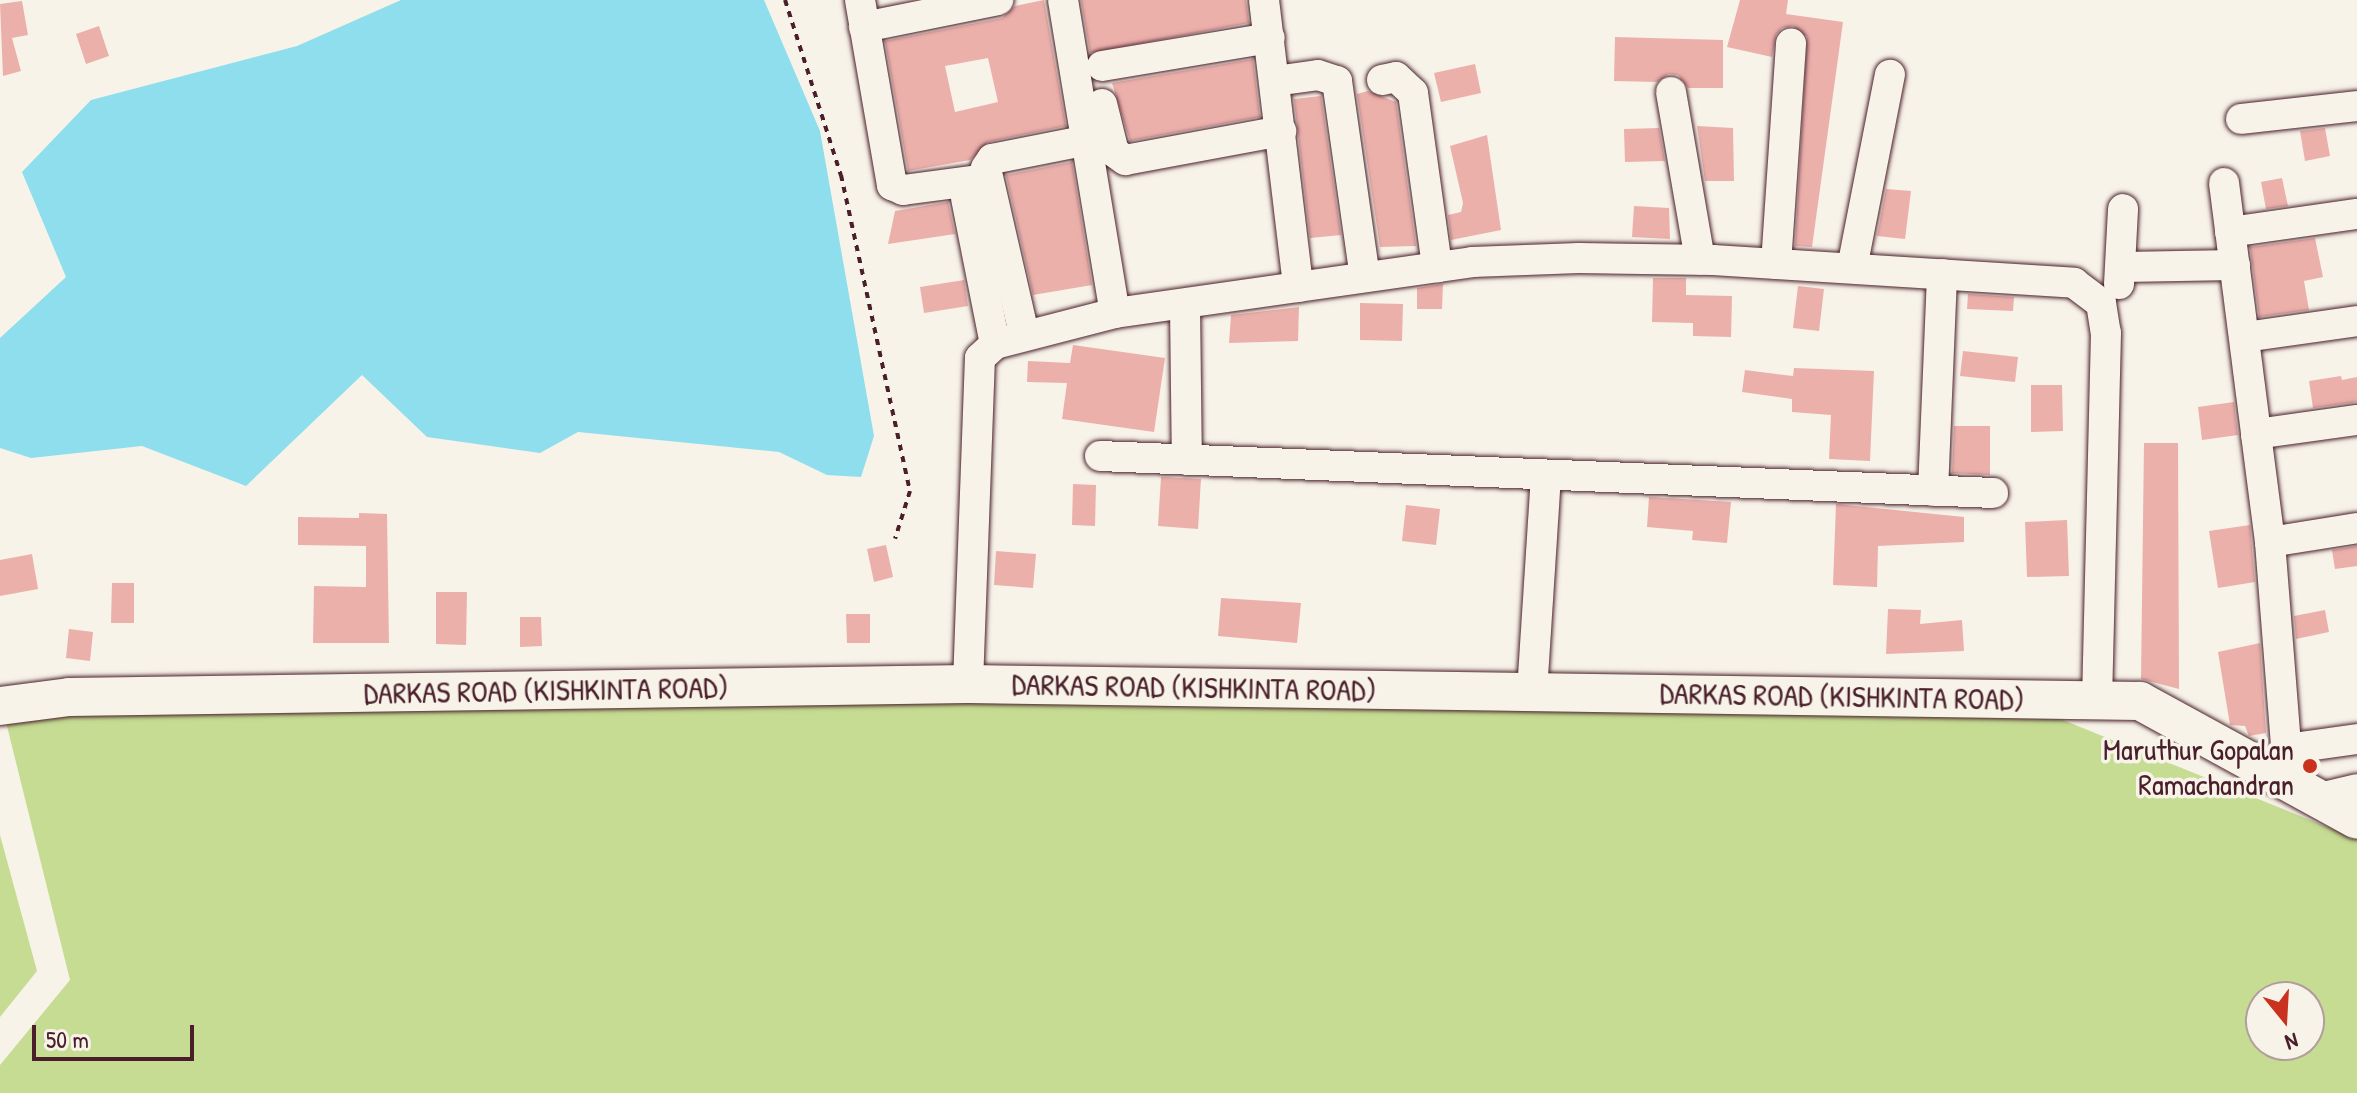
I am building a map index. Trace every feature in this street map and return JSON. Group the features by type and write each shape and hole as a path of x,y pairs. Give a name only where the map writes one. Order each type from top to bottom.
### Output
{"main road":[{"name":"DARKAS ROAD (KISHKINTA ROAD)","path":"0,706 69,697 968,684 2140,701 2298,776 2357,820"}],"street":[{"path":"977,189 903,190 892,185 862,14 998,0"},
{"path":"1063,0 1115,313"},
{"path":"1264,0 1298,287"},
{"path":"1102,66 1270,38"},
{"path":"1776,264 1791,44"},
{"path":"1275,81 1318,75 1337,81 1365,277"},
{"path":"1852,268 1890,75"},
{"path":"1382,80 1396,77 1413,93 1437,267"},
{"path":"1671,92 1700,260"},
{"path":"1102,104 1114,152 1125,160 1281,131"},
{"path":"2241,119 2357,106"},
{"path":"995,344 977,189 992,159 1088,140"},
{"path":"2224,183 2298,776"},
{"path":"977,189 1024,334"},
{"path":"2101,303 2119,286 2123,267 2123,209"},
{"path":"2230,232 2357,214"},
{"path":"968,684 980,358 995,344 1024,334 1115,313 1185,306 1437,267 1579,258 1700,260 2074,283 2101,303 2106,333 2097,700"},
{"path":"2123,267 2235,265"},
{"path":"1933,491 1942,274"},
{"path":"1185,306 1187,460"},
{"path":"2245,337 2357,321"},
{"path":"2256,434 2357,420"},
{"path":"1100,456 1993,493"},
{"path":"1532,692 1546,475"},
{"path":"2270,542 2357,528"},
{"path":"2298,776 2357,739"},
{"path":"2298,776 2357,789"}],"path":[{"path":"785,0 841,175 910,491 895,539"}],"green space":[{"path":"660,700 2026,705 2357,839 2357,1093 0,1093 0,1065 70,980 1,702"},
{"path":"0,835 37,971 0,1017"}],"water":[{"path":"401,0 764,0 820,131 874,436 861,477 827,475 779,452 578,432 540,453 427,437 362,375 246,486 142,446 31,458 0,448 0,338 66,277 22,172 91,100 297,46"}],"building":[{"path":"1044,0 1066,126 988,142 970,160 908,171 885,41 1002,18 1015,6","holes":["988,58 998,102 955,112 945,66"]},
{"path":"1081,0 1246,0 1249,23 1090,53"},
{"path":"1740,0 1788,0 1786,14 1843,22 1812,247 1795,246 1807,37 1793,26 1782,28 1776,35 1772,57 1727,47"},
{"path":"22,1 28,35 12,38 21,71 3,76 0,4"},
{"path":"99,26 109,56 86,64 76,34"},
{"path":"1615,37 1723,40 1723,88 1688,88 1678,75 1669,74 1657,82 1614,81"},
{"path":"1253,59 1260,117 1130,141 1112,83"},
{"path":"1475,64 1481,93 1441,102 1434,73"},
{"path":"1368,91 1396,102 1416,246 1380,247 1357,94"},
{"path":"1321,96 1341,235 1310,238 1294,99"},
{"path":"1697,126 1733,128 1734,181 1705,181"},
{"path":"1659,128 1665,161 1625,162 1624,129"},
{"path":"2325,128 2330,156 2305,161 2300,131"},
{"path":"1487,135 1501,230 1451,240 1448,215 1461,212 1463,203 1450,146"},
{"path":"1072,162 1092,285 1033,295 1006,175"},
{"path":"2282,178 2288,206 2266,209 2261,182"},
{"path":"1886,189 1911,191 1905,239 1877,236"},
{"path":"948,202 955,234 888,244 895,211"},
{"path":"1634,206 1669,208 1670,239 1632,237"},
{"path":"2315,238 2323,277 2304,281 2309,310 2259,317 2250,247"},
{"path":"1653,278 1686,278 1686,295 1732,296 1731,337 1693,336 1693,323 1652,322"},
{"path":"964,280 968,306 924,313 920,287"},
{"path":"1443,284 1442,309 1417,309 1417,288"},
{"path":"1798,286 1824,289 1819,331 1793,328"},
{"path":"1968,294 2014,297 2013,311 1967,309"},
{"path":"1360,303 1403,304 1402,341 1360,340"},
{"path":"1299,307 1298,341 1229,343 1231,315"},
{"path":"1073,345 1165,358 1154,432 1062,419 1067,383 1027,382 1028,361 1070,363"},
{"path":"1963,351 2018,357 2015,382 1960,376"},
{"path":"1794,368 1874,371 1870,461 1829,459 1831,415 1792,412 1792,399 1742,392 1745,370 1793,376"},
{"path":"2341,376 2342,380 2357,377 2357,402 2313,408 2309,381"},
{"path":"2031,385 2062,385 2063,431 2031,432"},
{"path":"2234,402 2238,435 2202,440 2198,407"},
{"path":"1954,426 1990,426 1990,475 1952,473"},
{"path":"2144,443 2178,443 2179,689 2141,679"},
{"path":"1161,477 1201,479 1198,529 1158,526"},
{"path":"1073,484 1096,485 1095,526 1072,525"},
{"path":"1649,497 1731,502 1727,543 1692,540 1693,531 1647,527"},
{"path":"1836,504 1964,517 1964,542 1878,546 1877,587 1833,585"},
{"path":"1406,505 1440,509 1436,545 1402,541"},
{"path":"359,513 387,514 389,643 313,643 314,586 366,587 366,546 298,545 298,517 359,518"},
{"path":"2067,520 2069,576 2027,577 2025,522"},
{"path":"2250,525 2255,582 2218,588 2209,531"},
{"path":"886,545 893,577 874,582 867,549"},
{"path":"2357,546 2357,566 2335,569 2332,550"},
{"path":"996,551 1036,554 1033,588 994,585"},
{"path":"32,554 38,589 0,596 0,560"},
{"path":"112,583 134,583 134,623 111,623"},
{"path":"436,592 467,592 466,645 436,644"},
{"path":"1221,598 1301,603 1297,643 1218,636"},
{"path":"1888,609 1921,610 1920,624 1962,620 1964,651 1886,654"},
{"path":"2325,610 2329,632 2296,639 2294,616"},
{"path":"846,614 870,614 870,643 847,643"},
{"path":"520,617 541,617 542,646 520,647"},
{"path":"69,629 93,632 90,661 66,658"},
{"path":"2260,643 2266,733 2249,736 2245,726 2230,725 2218,652"}],"place":[{"name":"Maruthur Gopalan Ramachandran","path":"2310,766"}]}
